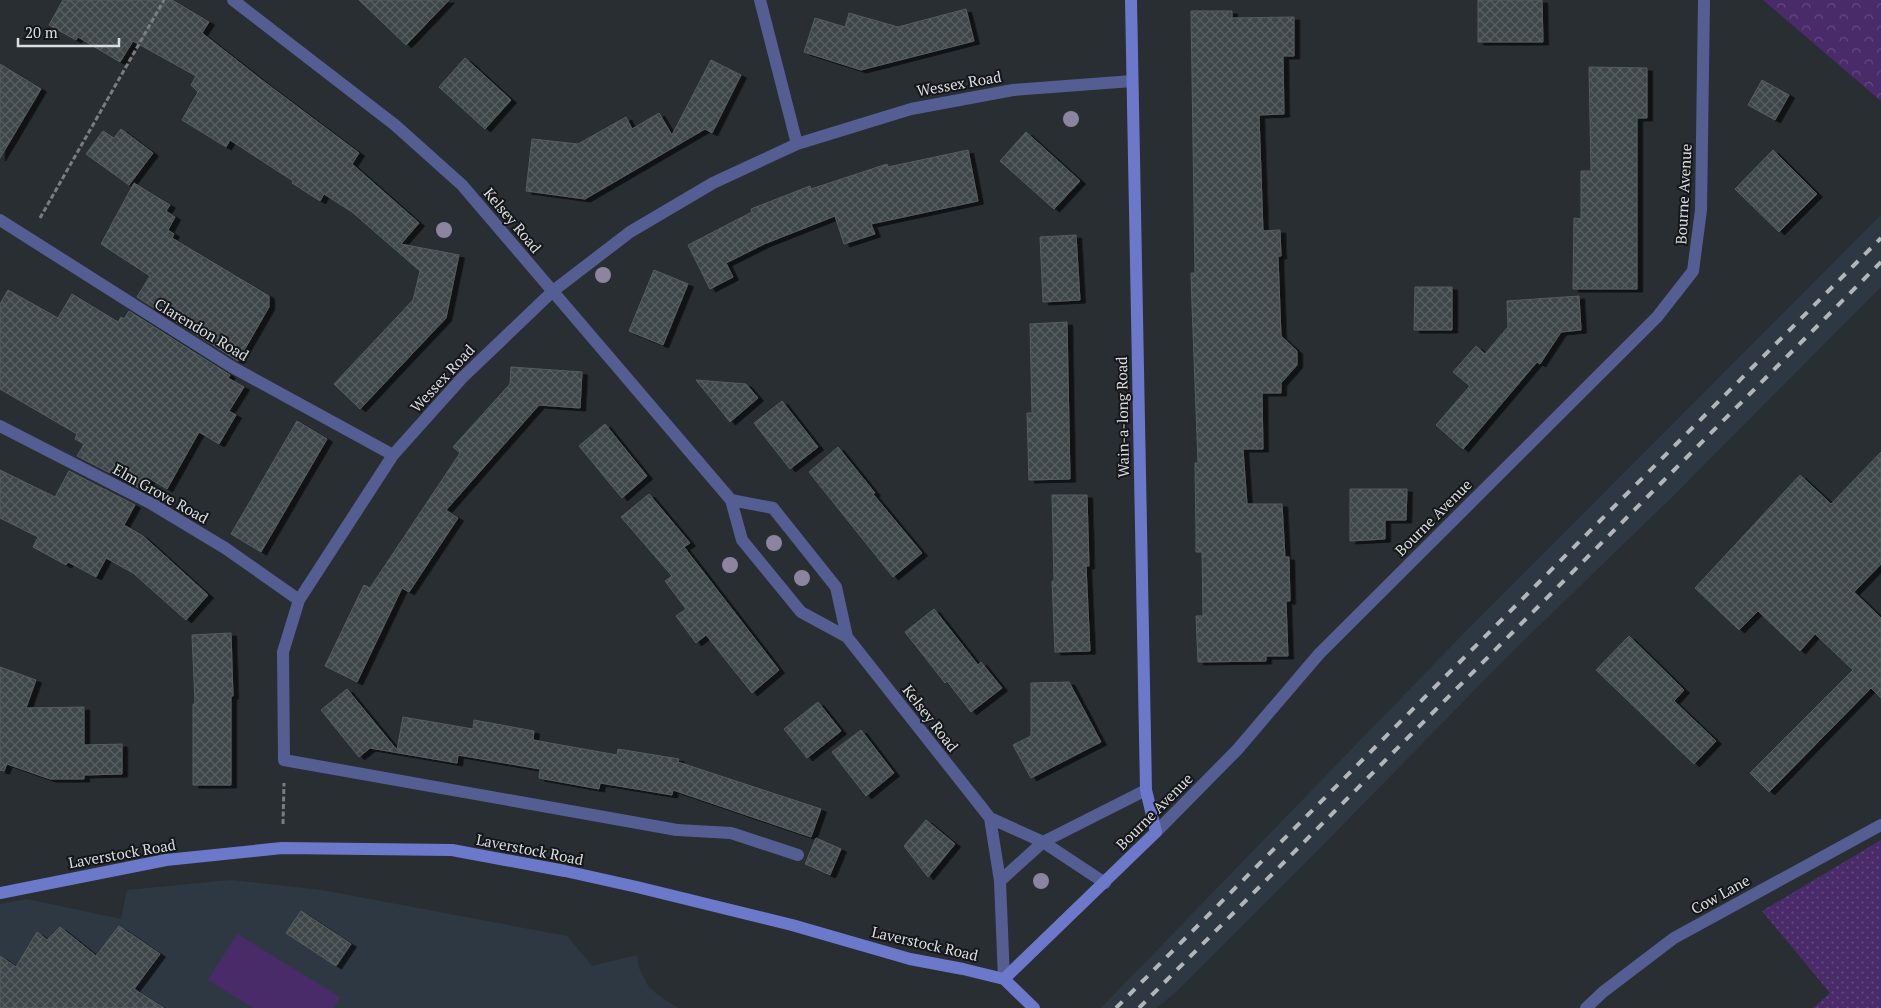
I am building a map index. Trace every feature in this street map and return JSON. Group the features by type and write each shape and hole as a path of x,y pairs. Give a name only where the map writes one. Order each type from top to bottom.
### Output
{"street":[{"name":"Kelsey Road","path":"233,0 396,125 462,186 731,500 742,540 801,612 847,637 990,818 1044,842 1105,883"},
{"path":"760,0 796,144"},
{"name":"Wain-a-long Road","path":"1131,0 1146,790 1156,832"},
{"name":"Bourne Avenue","path":"1004,979 1105,883 1237,750 1319,654 1657,318 1693,271 1701,210 1704,0"},
{"name":"Wessex Road","path":"284,760 283,652 299,600 393,455 462,378 553,291 630,232 713,183 796,144 911,109 1013,90 1132,81"},
{"name":"Clarendon Road","path":"0,220 232,367 393,455"},
{"name":"Elm Grove Road","path":"0,426 152,504 225,548 299,600"},
{"name":"Kelsey Road","path":"731,500 773,508 836,586 847,637"},
{"path":"284,760 677,830 730,833 798,856"},
{"path":"1000,881 1044,842 1146,790"},
{"name":"Kelsey Road","path":"990,818 1000,881 1004,979"},
{"name":"Cow Lane","path":"1586,1008 1603,992 1674,938 1881,826"},
{"name":"Laverstock Road","path":"0,893 166,860 282,848 452,850 565,871 646,889 792,925 910,959 963,968 1004,979 1034,1008"}],"path":[{"path":"28,239 164,0"},
{"path":"282,848 284,760"}],"shaded area":[{"path":"1881,215 1881,287 1669,500 1512,652 1177,991 1157,1008 1101,1008 1465,632"},
{"path":"231,880 322,890 567,936 592,966 637,955 639,968 648,986 678,1008 0,1008 0,904 27,899 121,919 127,890"}],"green space":[{"path":"1763,0 1881,0 1881,101"},
{"path":"1881,840 1881,1008 1813,1008 1830,993 1762,911"},
{"path":"237,934 340,997 333,1008 253,1008 208,980"}],"building":[{"path":"63,0 172,0 209,22 202,33 359,153 352,164 419,223 401,244 459,255 446,318 360,409 334,384 413,300 420,271 352,212 324,194 320,201 230,140 226,147 182,120 198,92 191,85 196,76 133,41 120,62 78,37 76,40 49,25"},
{"path":"359,0 449,0 406,45"},
{"path":"1478,0 1542,0 1543,42 1478,42"},
{"path":"966,9 974,41 861,70 804,52 815,18 845,27 849,13 898,27"},
{"path":"1191,11 1232,11 1232,18 1294,17 1294,56 1283,56 1284,114 1259,115 1263,231 1280,230 1281,256 1278,256 1281,336 1297,351 1297,365 1281,383 1281,393 1262,393 1263,449 1243,449 1247,504 1282,504 1285,557 1289,557 1290,601 1286,601 1288,656 1266,656 1266,661 1198,662 1196,616 1203,616 1202,552 1196,552 1195,463 1198,463 1191,273 1195,273"},
{"path":"465,58 511,100 485,129 439,87"},
{"path":"711,60 741,75 712,133 705,129 585,199 526,191 532,139 578,144 626,117 632,129 659,113 672,135"},
{"path":"0,64 41,89 0,158"},
{"path":"1589,67 1647,68 1647,118 1637,118 1637,289 1573,289 1574,218 1581,219 1581,171 1591,171"},
{"path":"1762,80 1789,95 1775,120 1748,105"},
{"path":"121,129 153,153 129,185 86,154 103,131 114,138"},
{"path":"1026,132 1080,181 1054,209 1000,161"},
{"path":"968,150 978,201 871,224 875,234 844,244 835,216 764,244 726,263 733,277 710,289 688,245 752,212 751,209 810,186 811,189 887,164 888,167"},
{"path":"1773,150 1817,194 1779,232 1735,189"},
{"path":"134,183 170,205 166,211 175,217 168,230 174,234 172,238 269,296 269,307 238,361 137,297 150,276 101,244"},
{"path":"1076,235 1080,300 1043,302 1040,237"},
{"path":"654,270 688,284 663,345 629,331"},
{"path":"1415,287 1452,287 1452,330 1414,330"},
{"path":"8,290 58,318 72,294 118,322 121,317 124,319 129,311 230,375 228,378 244,387 229,411 236,415 219,444 199,432 167,489 150,479 143,490 77,456 84,444 75,439 77,434 0,389 0,304"},
{"path":"1579,296 1581,330 1561,332 1540,364 1537,362 1463,449 1436,425 1470,386 1453,372 1476,346 1485,354 1508,327 1507,301"},
{"path":"1067,322 1070,479 1029,480 1027,413 1032,413 1030,324"},
{"path":"511,367 582,372 580,408 539,405 446,510 458,518 409,592 402,588 357,682 325,666 364,585 370,588 460,453 453,447 510,384"},
{"path":"696,380 746,384 758,398 730,422"},
{"path":"782,401 818,447 790,469 754,423"},
{"path":"297,421 327,439 261,552 231,534"},
{"path":"605,424 647,476 622,498 579,446"},
{"path":"838,447 875,493 873,494 922,553 893,577 809,472"},
{"path":"1881,452 1881,564 1854,592 1881,618 1881,698 1871,688 1769,792 1750,773 1853,670 1815,634 1800,651 1758,611 1739,630 1695,588 1800,475 1831,504"},
{"path":"0,470 55,497 69,471 135,505 124,525 143,536 208,595 186,620 133,573 106,558 96,577 68,562 66,565 33,547 38,537 0,518"},
{"path":"1350,489 1407,489 1406,520 1385,520 1385,539 1350,541"},
{"path":"649,494 690,543 684,547 779,670 752,693 706,635 696,643 676,616 686,609 665,581 672,576 621,517"},
{"path":"1052,495 1087,495 1089,566 1086,566 1090,651 1055,652 1052,581 1054,581"},
{"path":"934,609 978,665 981,662 1002,688 971,712 947,681 945,683 905,632"},
{"path":"231,633 233,696 231,696 231,785 193,785 193,704 195,704 192,635"},
{"path":"1629,636 1684,690 1674,701 1716,741 1694,764 1596,670"},
{"path":"0,667 36,680 26,708 84,707 84,745 122,744 122,774 84,775 84,779 50,779 7,764 4,771 0,770"},
{"path":"1069,682 1101,742 1031,778 1013,745 1031,736 1031,683"},
{"path":"347,689 397,750 403,717 473,729 474,720 534,731 533,740 617,755 618,749 679,759 678,762 821,809 811,837 673,790 672,795 600,783 599,789 539,778 540,769 458,755 457,763 370,748 359,757 321,710"},
{"path":"818,702 841,731 807,758 784,729"},
{"path":"861,730 894,773 866,796 832,752"},
{"path":"926,820 955,844 928,877 904,846"},
{"path":"816,838 841,849 830,875 805,864"},
{"path":"301,911 351,944 336,966 286,933"},
{"path":"119,926 160,954 134,989 164,1008 0,1008 0,956 16,967 37,932 47,940 60,927 96,956"}],"railway":[{"path":"1116,1008 1881,238"},
{"path":"1139,1008 1881,262"}]}
